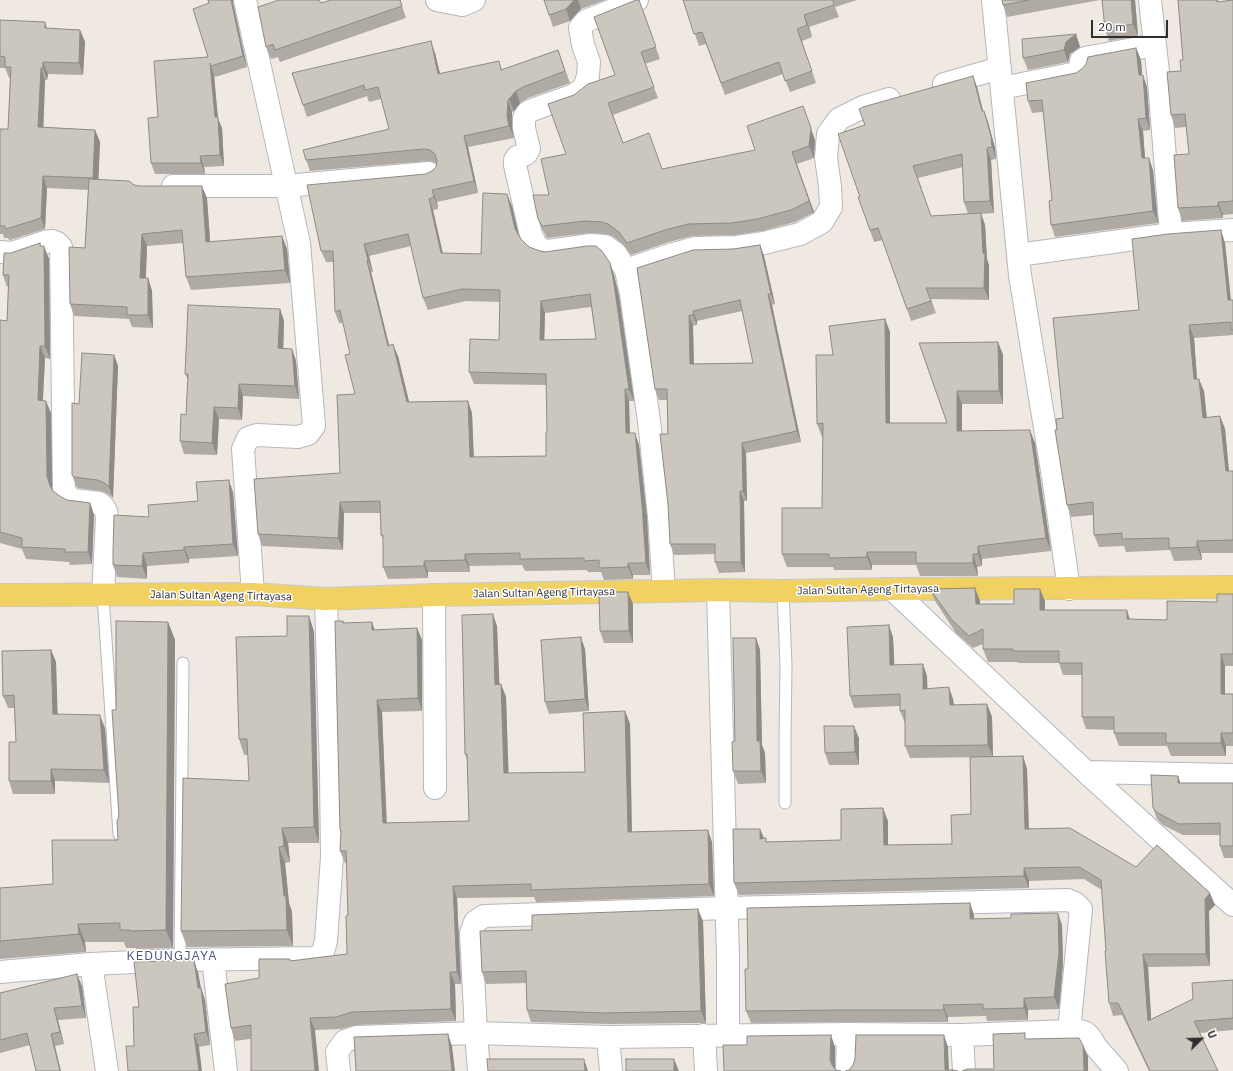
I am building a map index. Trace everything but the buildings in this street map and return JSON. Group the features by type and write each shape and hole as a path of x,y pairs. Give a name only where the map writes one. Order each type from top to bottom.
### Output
{"main road":[{"name":"Jalan Sultan Ageng Tirtayasa","path":"0,595 253,594 326,599 434,595 718,590 783,591 1233,587"}],"street":[{"path":"245,0 299,244 314,426 308,434 298,437 257,435 248,438 243,449 253,594"},
{"path":"437,0 462,5 474,0"},
{"path":"637,0 586,21 580,28 583,45 589,62 588,76 584,88 574,95 527,113 524,118 524,128 529,149 526,154 517,157 515,160 515,165 531,235 536,245 540,249 548,251 591,245 605,246 616,254 626,270 631,294 649,421 659,516 664,591"},
{"path":"993,0 1020,275 1070,589"},
{"path":"1150,0 1162,117 1171,234"},
{"path":"626,270 695,248 737,247 764,243 800,234 822,222 831,207 826,158 828,134 839,119 863,107 916,92 1001,78 1077,73 1080,69 1082,61 1085,58 1155,45"},
{"path":"152,186 286,186 429,173"},
{"path":"1018,255 1171,234 1233,230"},
{"path":"0,252 12,253 52,241 61,247 64,488 66,494 73,500 99,503 106,511 104,595"},
{"path":"892,589 1086,772 1233,905"},
{"path":"718,590 728,1035"},
{"path":"434,595 435,788"},
{"path":"0,972 91,964 180,960 316,958 323,952 325,948 332,857 326,599"},
{"path":"1086,772 1233,775"},
{"path":"479,1071 471,933 474,922 484,916 726,908 1068,900 1075,903 1081,909 1069,1031"},
{"path":"213,959 226,1071"},
{"path":"91,964 107,1071"},
{"path":"340,1071 337,1052 345,1041 357,1037 476,1033 608,1037 848,1034 962,1035 1069,1031 1080,1031 1086,1033 1096,1047 1118,1071"},
{"path":"847,1071 848,1034"},
{"path":"704,1035 706,1071"},
{"path":"962,1035 964,1071"},
{"path":"608,1037 611,1071"},
{"path":"1096,1047 1096,1071"}],"lane":[{"path":"783,591 786,665 784,739 785,803"},
{"path":"104,595 119,835"},
{"path":"180,960 183,663"}],"district":[{"name":"KEDUNGJAYA","path":"172,956"}]}
